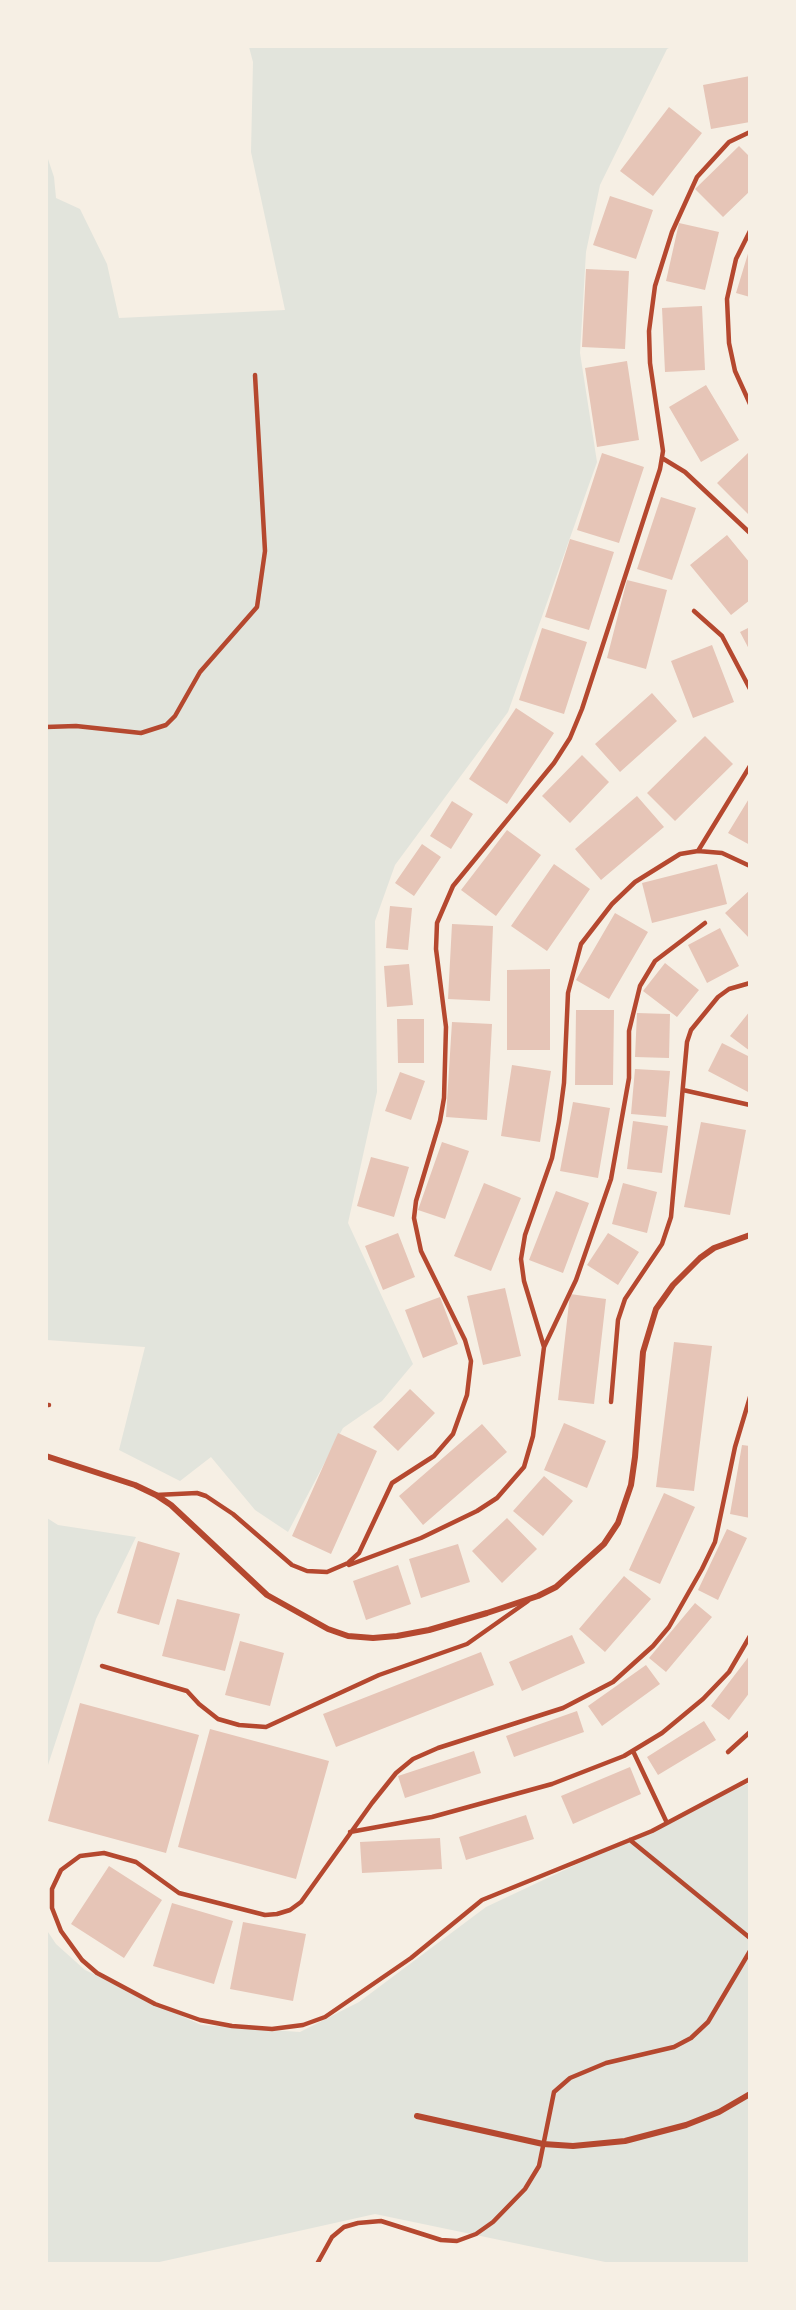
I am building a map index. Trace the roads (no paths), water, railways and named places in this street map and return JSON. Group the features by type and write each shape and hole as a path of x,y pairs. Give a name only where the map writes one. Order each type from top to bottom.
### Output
{"street":[{"path":"46,1456 156,1495 171,1505 267,1595 306,1619 348,1636 373,1638 429,1630 531,1599 556,1587 570,1577 604,1544 618,1523 631,1485 643,1352 656,1309 673,1285 700,1258 714,1248 750,1235"},
{"path":"417,2116 543,2144 573,2146 625,2141 686,2125 719,2112 750,2094"}],"lane":[{"path":"335,1570 348,1563 366,1544 386,1490 392,1483 434,1456 453,1434 467,1395 471,1372 465,1340 421,1251 414,1218 416,1200 440,1121 444,1098 446,1027 436,949 437,923 453,886 533,791 570,738 662,458 650,363 650,331 655,286 672,232 697,177 729,142 750,132"},
{"path":"750,231 736,259 728,299 729,343 735,371 750,404"},
{"path":"46,727 76,726 141,733 166,725 175,716 200,672 257,607 265,551 255,375"},
{"path":"662,458 685,472 750,533"},
{"path":"694,611 722,636 750,689"},
{"path":"699,851 750,766"},
{"path":"544,1347 524,1281 521,1259 525,1235 552,1158 564,1083 568,993 581,944 592,927 627,889 672,858 699,851 723,853 750,866"},
{"path":"156,1495 197,1493 206,1496 233,1514 292,1565 307,1571 335,1570 453,1524 484,1507 509,1487 524,1467 530,1450 544,1347 576,1280 611,1179 629,1078 629,1031 640,986 655,961 705,923"},
{"path":"611,1402 618,1320 625,1299 662,1244 671,1217 691,1030 718,997 729,989 750,983"},
{"path":"683,1090 750,1105"},
{"path":"750,1397 735,1447 715,1542 691,1592 669,1627 653,1646 613,1682 594,1694 563,1708 438,1748 413,1759 396,1773 301,1902 290,1910 265,1915 179,1893 136,1862 104,1853 80,1856 61,1870 52,1889 52,1908 61,1931 82,1960 116,1984 155,2004 200,2020 272,2030 303,2025 325,2017 411,1959 470,1909 493,1894 630,1840 750,1779"},
{"path":"102,1666 187,1690 218,1719 239,1725 266,1727 379,1675 467,1644 531,1599"},
{"path":"351,1832 432,1817 552,1784 633,1751 662,1733 704,1699 729,1672 750,1636"},
{"path":"728,1752 750,1732"},
{"path":"633,1751 667,1823"},
{"path":"630,1840 750,1938"},
{"path":"317,2264 332,2237 344,2227 358,2223 381,2221 441,2240 457,2241 476,2234 493,2222 525,2189 539,2166 554,2092 565,2082 606,2062 674,2047 691,2038 708,2022 750,1951"}]}
